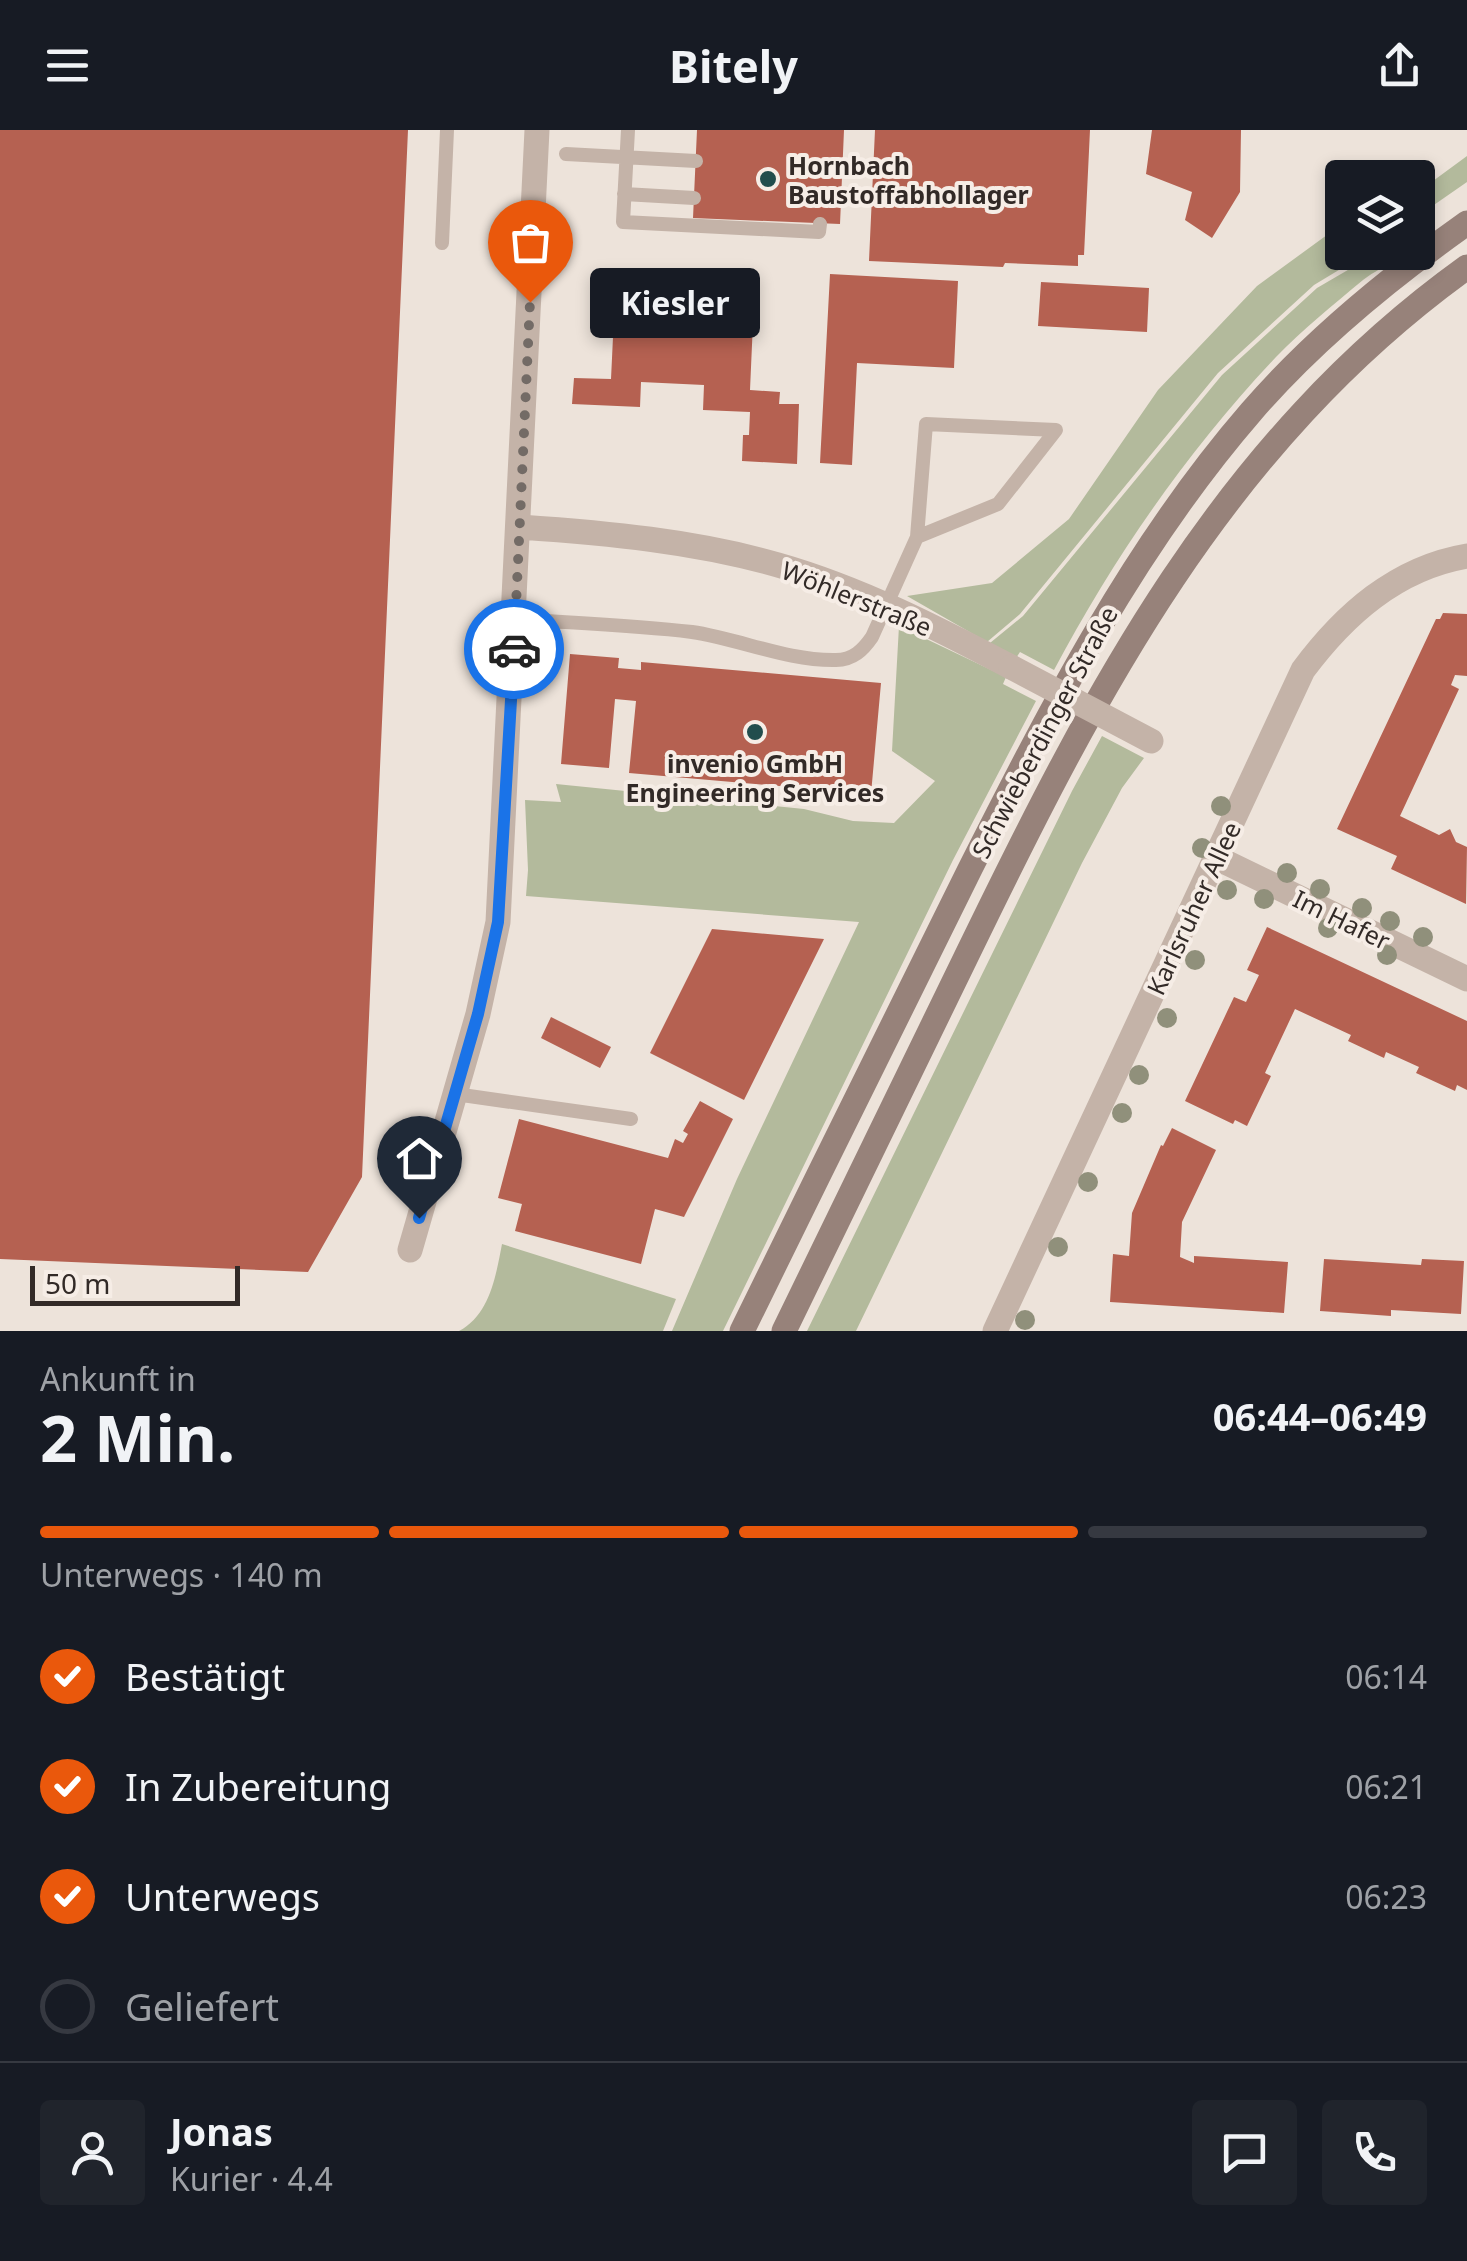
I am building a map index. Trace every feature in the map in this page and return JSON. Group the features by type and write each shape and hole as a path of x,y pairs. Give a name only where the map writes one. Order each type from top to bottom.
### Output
{"main road":[{"name":"Schwieberdinger Straße","path":"742,1331 1030,750 1137,565 1251,411 1307,352 1393,276 1467,223"},
{"name":"Schwieberdinger Straße","path":"784,1331 1060,766 1142,624 1201,536 1280,435 1379,337 1467,268"}],"street":[{"path":"410,1250 478,1014 498,922 537,130"},
{"name":"Wöhlerstraße","path":"520,527 718,551 781,566 886,606 1011,667 1151,749"},
{"name":"Karlsruher Allee","path":"995,1331 1302,670 1332,632 1367,601 1408,574 1467,556"},
{"name":"Im Hafer","path":"1217,858 1467,979"}],"lane":[{"path":"442,243 447,130"},
{"path":"628,130 622,222 819,232 820,224"},
{"path":"566,154 696,161"},
{"path":"624,194 694,198"},
{"path":"515,619 691,632 739,640 799,657 840,660 862,652 918,537 926,424 1056,430 998,504 918,537"},
{"path":"455,1094 631,1119"}],"green space":[{"path":"1467,156 1467,182 1435,204 1435,180"},
{"path":"1325,236 1325,270 1339,270 1314,285 1218,373 1020,614 987,642 907,596 992,583 1069,519 1158,390 1257,286"},
{"path":"1348,270 1377,270 1286,347 1213,429 1127,546 1054,670 1020,652 1016,658 990,643 1023,616 1222,375 1317,288"},
{"path":"899,626 1006,677 1003,684 1036,701 953,860 723,1331 672,1331 737,1179 859,922 526,896 525,800 561,802 556,784 804,809 853,821 894,823 935,781 892,751"},
{"path":"1102,736 1144,758 1122,788 1082,863 856,1331 807,1331 1072,791"},
{"path":"502,1244 676,1299 663,1331 459,1331 485,1305"}],"building":[{"path":"0,130 408,130 362,1177 308,1272 0,1259"},
{"name":"Hornbach Baustoffabhollager","path":"697,130 844,130 840,224 693,218"},
{"path":"875,130 1090,130 1084,255 1078,255 1078,266 869,261"},
{"path":"1152,130 1241,130 1240,192 1212,238 1185,220 1192,192 1146,174"},
{"path":"830,274 958,281 954,368 857,363 852,465 820,463"},
{"path":"1041,282 1149,288 1147,332 1038,326"},
{"path":"614,316 753,322 750,390 780,392 779,404 799,404 797,464 742,461 743,435 749,435 750,412 703,410 704,385 641,382 640,407 572,404 574,378 611,379"},
{"path":"1443,613 1467,614 1467,676 1455,675 1451,685 1459,689 1400,816 1439,835 1450,829 1456,842 1467,847 1466,904 1391,869 1397,856 1337,829 1436,619"},
{"name":"invenio GmbH Engineering Services","path":"570,654 619,658 618,668 641,670 641,662 881,683 871,794 629,773 636,701 615,699 609,768 561,764"},
{"path":"1267,927 1467,1021 1467,1090 1457,1085 1455,1091 1416,1073 1419,1067 1386,1052 1384,1058 1348,1041 1351,1035 1295,1009 1265,1073 1271,1076 1247,1126 1235,1120 1233,1124 1185,1101 1234,997 1246,1002 1259,975 1247,970"},
{"path":"712,929 824,939 744,1100 650,1053"},
{"path":"551,1017 611,1047 600,1068 541,1038"},
{"path":"700,1101 733,1119 684,1217 655,1209 641,1264 515,1231 522,1204 498,1198 519,1119 668,1158 675,1139 683,1143 688,1134 683,1131"},
{"path":"1172,1128 1216,1150 1182,1222 1180,1257 1194,1263 1194,1256 1288,1262 1284,1313 1110,1302 1113,1254 1129,1256 1132,1213"},
{"path":"1324,1259 1421,1265 1422,1259 1464,1261 1461,1314 1391,1310 1391,1316 1320,1311"}],"way so far":[{"path":"514,649 530,302"}],"place":[{"name":"Hornbach Baustoffabhollager","path":"768,179"},
{"name":"Kiesler","path":"530,302"},
{"name":"invenio GmbH Engineering Services","path":"755,732"}],"route":[{"path":"419,1218 478,1014 498,922 514,649"}]}
